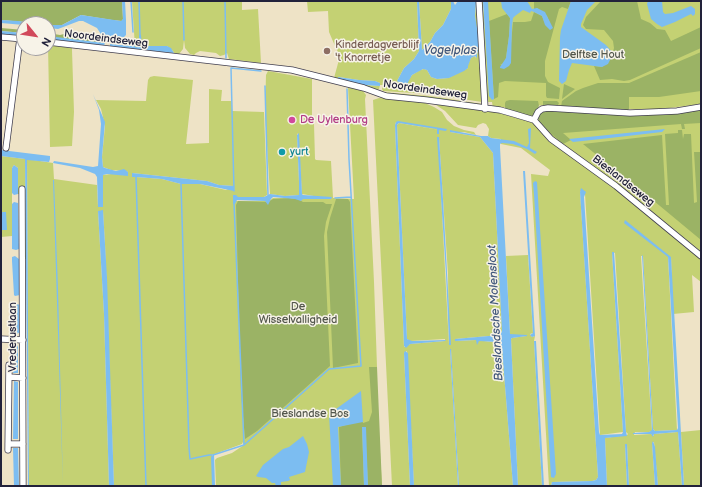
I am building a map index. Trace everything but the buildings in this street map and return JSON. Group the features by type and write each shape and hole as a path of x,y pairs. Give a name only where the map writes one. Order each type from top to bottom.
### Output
{"street":[{"path":"479,1 485,109"},
{"path":"1,37 16,38"},
{"name":"Noordeindseweg","path":"56,43 292,70 364,88 386,96 505,111 534,120"},
{"path":"6,148 20,56"},
{"path":"534,120 538,112 542,109 548,108 630,113 677,111 701,107"},
{"name":"Bieslandseweg","path":"534,120 551,139 616,186 701,256"},
{"name":"Vrederustlaan","path":"22,189 23,486"},
{"path":"1,339 23,340"},
{"path":"8,450 10,365"},
{"path":"10,377 23,378"},
{"path":"8,444 23,444"}],"green space":[{"path":"1,1 122,1 122,21 81,15 62,25 56,26 56,16 16,16 16,21 1,20"},
{"path":"132,1 242,1 242,10 258,9 261,63 229,59 227,53 220,56 216,53 200,51 194,55 190,54 185,48 184,40 183,49 179,54 174,53 167,46 141,46 141,35 139,35 139,46 135,47"},
{"path":"307,1 417,1 419,51 414,59 404,68 397,81 402,85 407,85 407,82 412,75 420,70 427,70 431,77 437,79 448,78 468,68 467,66 471,58 475,56 476,58 478,51 475,16 476,1 478,1 482,102 429,94 383,91 383,85 380,85 380,83 375,81 339,77 348,82 380,86 379,89 375,90 334,78 340,56 329,32 328,11 308,12"},
{"path":"419,1 451,1 451,9 443,25 422,50"},
{"name":"Delftse Hout","path":"481,1 483,1 490,98 486,1 701,1 701,104 653,110 546,105 493,108 492,102 487,102"},
{"path":"534,1 571,1 568,9 562,7 559,9 545,61 545,76 548,82 560,88 559,99 547,98 546,83 505,81 499,83 498,97 494,99 489,21 507,14 510,18 506,58 504,63 500,65 509,66 513,22 531,21 534,12 542,16 544,21 550,24 547,16 537,8 534,10"},
{"path":"601,1 637,1 641,19 650,23 657,29 665,30 671,41 701,27 701,48 630,80 600,80 594,66 602,67 612,56 614,48 613,41 604,30 586,29 583,25 586,17"},
{"path":"1,28 16,29 16,32 1,31"},
{"path":"56,34 92,35 105,41 105,43 56,38"},
{"path":"56,46 72,48 74,112 72,146 50,147 48,56 56,56"},
{"path":"701,52 701,91 659,97 629,97 628,110 561,107 562,101 583,88 598,83 629,83"},
{"name":"Bieslandse Bos","path":"268,71 312,79 312,118 314,124 315,159 331,161 333,198 354,199 348,87 363,91 366,95 377,367 375,367 382,486 216,486 215,460 232,453 244,445 243,442 242,444 212,455 212,486 114,486 105,244 103,211 98,211 104,314 109,486 29,486 27,159 53,163 54,179 97,185 98,207 103,207 103,175 128,172 111,170 103,167 102,157 105,126 101,109 96,100 146,101 148,80 150,77 154,76 193,80 186,144 209,143 209,89 222,90 221,101 231,101 232,111 264,112 267,195 264,197 236,198 235,201 269,201 273,198 331,199 302,194 298,133 299,195 285,196 270,194 265,112 266,75","holes":["132,173 207,181 219,185 234,186 226,190 200,184 181,184 162,179 136,177"]},
{"path":"564,84 575,89 562,99"},
{"path":"383,92 429,96 483,104 481,106 391,95"},
{"path":"379,98 420,101 434,107 442,112 447,120 454,126 474,132 476,135 464,132 450,132 480,137 493,153 502,331 500,335 455,339 456,341 476,340 500,343 502,348 513,486 459,486 450,349 458,486 414,486 407,351 404,353 410,486 392,486 373,100","holes":["396,122 446,131 399,123 397,125 407,339 410,341 445,339 445,341 410,344 404,347","438,137 448,274 449,345"]},
{"path":"506,101 538,101 539,106 532,116 528,116 505,109"},
{"path":"543,101 557,101 559,103 557,107 546,106 543,105"},
{"path":"433,103 493,111 523,120 701,117 701,282 692,275 694,312 673,314 671,257 668,257 677,430 655,431 653,429 643,256 641,256 652,431 635,432 634,435 651,434 654,436 654,434 678,432 682,486 658,486 654,442 652,443 655,486 629,486 627,444 625,444 627,486 607,486 605,438 628,434 626,432 615,253 612,252 623,432 600,435 585,194 580,191 598,477 596,480 592,481 552,482 551,486 549,486 531,174 548,176 550,170 521,148 501,144 501,139 491,138 488,136 489,129 486,124 483,123 478,125 476,128 458,125 445,111","holes":["535,181 546,342 555,476"]},
{"path":"701,109 701,123 684,124 685,129 682,129 681,124 563,133 571,140 563,144 547,130 538,118 540,113 547,110 594,112"},
{"path":"678,130 682,130 683,139 684,134 691,134 694,203 697,202 694,152 701,152 701,240 583,144 662,135 666,205 669,205 665,134 678,133"},
{"path":"1,156 25,159 26,259 24,259 20,194 18,194 18,168 14,165 12,168 12,236 1,237"},
{"name":"De Wisselvalligheid","path":"273,199 298,199 303,202 323,202 326,204 332,204 326,222 324,236 330,366 257,431 245,439 241,393 236,205 238,201 268,202"},
{"path":"336,199 348,199 350,202 358,363 333,368 327,232"},
{"path":"528,255 533,333 530,334 532,337 535,336 534,341 542,486 518,486 511,339 526,336 510,335 506,256"},
{"path":"369,367 377,367 382,486 368,486 365,427 362,427 364,486 341,486 339,427 362,420 363,423 369,421 372,412"},
{"path":"701,430 701,486 684,486 681,432"}],"water":[{"path":"122,1 125,1 126,35 124,37 102,36 97,28 83,21 56,29 56,25 62,25 81,15 121,21 123,19"},
{"name":"Vogelplas","path":"417,1 419,1 422,50 443,25 451,9 451,1 453,1 455,5 458,1 476,1 475,16 478,34 478,51 477,58 475,56 471,58 468,68 464,71 449,78 437,79 431,77 427,70 423,69 412,75 406,86 397,81 404,68 414,59 419,51"},
{"path":"483,1 488,1 494,99 492,100 489,96"},
{"path":"501,1 527,1 532,9 537,8 545,12 553,28 550,30 545,25 542,16 531,11 530,13 523,10 515,16 513,18 512,26 511,63 504,69 500,67 506,58 510,18 502,8"},
{"path":"571,1 596,1 587,10 581,27 606,45 612,52 612,56 608,64 602,67 572,63 566,81 562,84 559,81 560,37"},
{"path":"648,1 662,1 663,12 665,14 673,13 691,6 695,9 695,14 693,16 691,14 662,27 651,19 647,4"},
{"path":"1,20 16,21 16,24 1,23"},
{"path":"1,31 16,32 16,35 1,34"},
{"path":"139,35 141,35 142,46 167,46 171,48 174,53 110,47 110,44 132,46 132,41 135,40 135,47 138,47"},
{"path":"56,37 105,43 104,46 56,40"},
{"path":"338,77 375,81 380,83 380,86 348,82 338,79"},
{"path":"93,94 105,122 102,157 103,167 116,171 124,169 128,172 128,176 103,175 103,207 98,207 97,177 95,174 80,168 53,163 54,161 93,167 98,166 101,124 99,110"},
{"path":"398,121 447,129 446,131 439,130 439,134 437,134 437,129 399,123 397,125 407,339 412,341 446,340 410,344 406,348 404,346 395,125"},
{"path":"531,128 530,148 537,152 535,154 527,149 513,144 500,144 510,334 527,335 511,339 518,486 513,486 502,348 500,343 479,341 477,345 476,340 455,341 455,339 500,335 502,331 493,153 480,137 450,132 450,130 514,141 527,147 529,143 528,129"},
{"path":"665,129 662,132 573,142 569,139"},
{"path":"299,133 302,194 332,197 331,199 303,199 301,201 273,197 268,205 265,201 237,200 235,204 233,204 233,195 238,197 264,197 270,194 285,196 299,195 297,135"},
{"path":"437,137 439,137 451,345 449,345"},
{"path":"1,150 50,156 49,162 27,160 29,486 25,159 1,156"},
{"path":"14,165 18,168 18,194 14,195 12,193 12,168"},
{"path":"523,171 525,171 535,336 532,337 530,335 533,333"},
{"path":"132,173 207,181 219,185 234,186 234,191 200,184 181,184 162,179 132,177"},
{"path":"53,180 58,289 63,486"},
{"path":"535,181 537,182 556,474 554,478 551,477 533,183"},
{"path":"581,188 586,192 584,197 599,432 600,435 622,434 623,432 612,252 614,252 627,436 605,438 607,486 551,486 552,482 592,481 596,480 598,477 580,192"},
{"path":"14,202 18,203 19,249 16,250 12,249 12,204"},
{"path":"103,210 107,278 114,486 109,486 104,314 98,211"},
{"path":"1,212 6,212 7,230 1,230"},
{"path":"625,220 671,257 684,486 682,486 678,432 654,434 653,437 651,434 633,434 649,432 652,430 642,255 653,429 655,431 677,430 678,428 668,257 624,223"},
{"path":"15,256 19,259 20,295 15,296 12,257"},
{"path":"14,305 20,305 20,332 14,336 13,310"},
{"path":"534,341 536,341 544,486 542,486"},
{"path":"13,344 18,346 18,373 13,373"},
{"path":"451,349 459,486 458,486"},
{"path":"405,351 408,353 414,486 410,486"},
{"path":"14,381 18,382 18,439 13,439"},
{"path":"361,391 363,422 338,427 341,486 333,486 329,414"},
{"path":"362,427 366,427 368,486 364,486"},
{"path":"303,436 309,452 305,472 289,477 290,480 281,482 281,486 276,486 275,483 272,483 266,478 256,476 263,465 283,449 289,447"},
{"path":"653,441 655,447 658,486 655,486"},
{"path":"625,444 627,444 629,486 627,486"},
{"path":"13,448 18,448 19,486 14,486"},
{"path":"214,454 215,486 212,486 211,457"}],"waterway":[{"path":"131,1 133,32"},
{"path":"139,1 140,35"},
{"path":"183,1 184,40"},
{"path":"225,1 226,58"},
{"path":"234,191 231,68 261,71"},
{"path":"265,86 268,195"},
{"path":"181,184 190,459 213,455 244,445 329,369 361,366 349,159 347,89"},
{"path":"136,177 146,486"},
{"path":"335,198 351,197"},
{"path":"234,203 244,445"}],"place":[{"name":"Kinderdagverblijf 't Knorretje","path":"327,51"},
{"name":"De Uylenburg","path":"292,120"},
{"name":"yurt","path":"282,152"}],"water label":[{"name":"Bieslandsche Molensloot","path":"496,313"}]}
